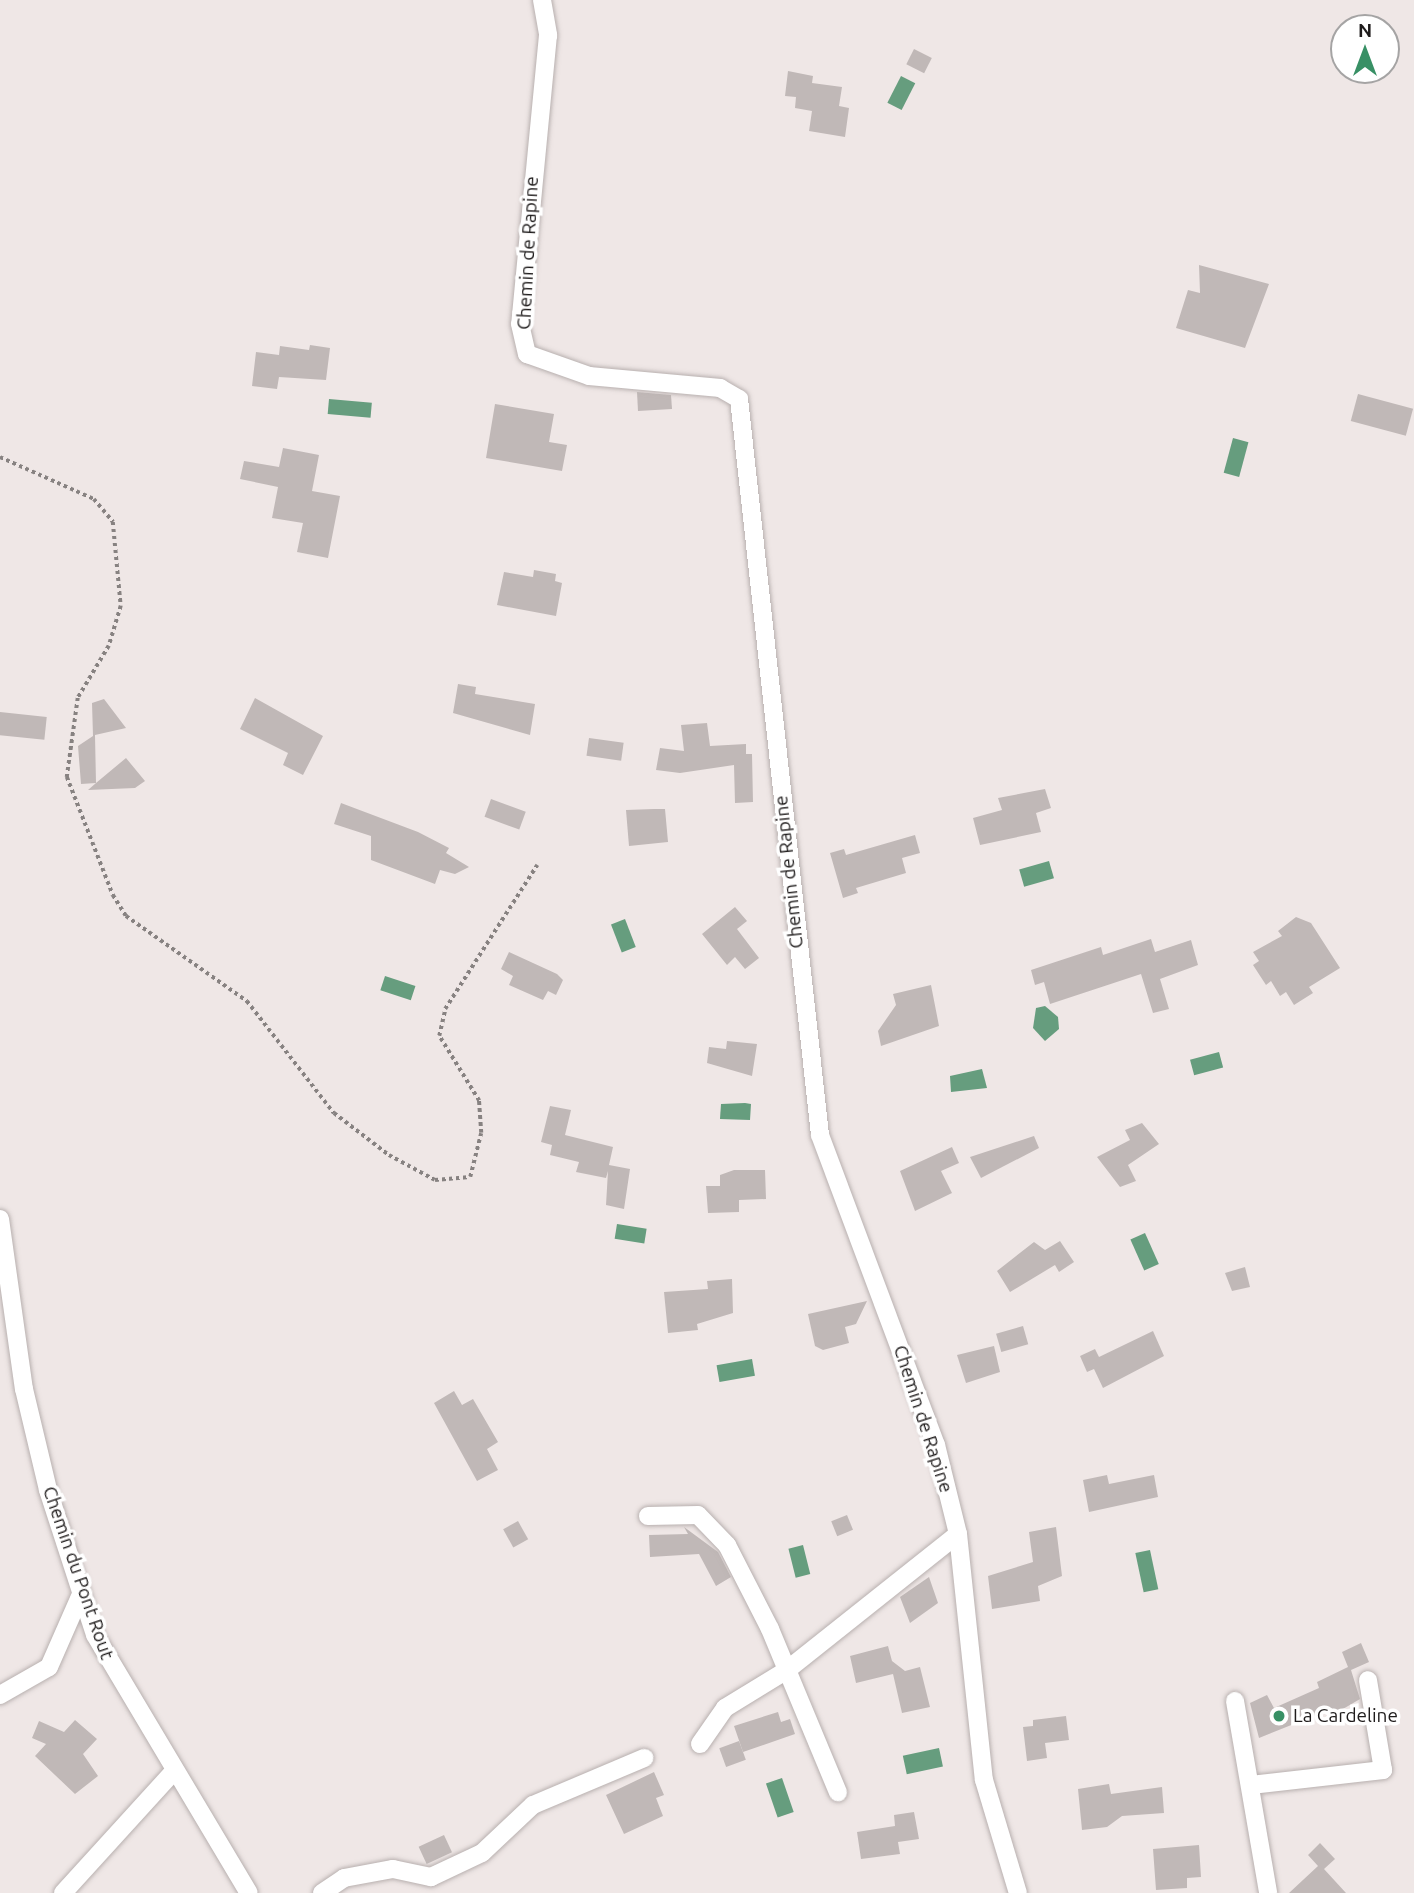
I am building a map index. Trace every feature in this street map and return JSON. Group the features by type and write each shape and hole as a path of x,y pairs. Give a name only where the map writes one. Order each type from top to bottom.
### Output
{"street":[{"name":"Chemin de Rapine","path":"542,0 548,36 520,324 527,354 589,376 720,388 739,399 820,1135 936,1445 958,1534 984,1780 1018,1893"},
{"name":"Chemin du Pont Rout","path":"0,1219 24,1389 48,1490 81,1594 112,1671 249,1893"},
{"path":"648,1516 698,1515 727,1545 787,1671 838,1792"},
{"path":"700,1744 725,1708 787,1671 958,1534"},
{"path":"0,1695 49,1667 81,1594"},
{"path":"1251,1785 1383,1770 1368,1680"},
{"path":"1235,1702 1268,1893"},
{"path":"321,1893 344,1878 393,1869 431,1877 482,1853 533,1805 644,1758"},
{"path":"63,1893 174,1771"}],"path":[{"path":"0,457 94,499 113,522 121,606 109,646 78,698 69,743 67,777 126,916 227,983 334,1112 389,1155 435,1180 470,1177 481,1133 478,1101 439,1036 445,1009 537,865"}],"shaded area":[{"path":"901,76 915,83 902,110 887,103"},
{"path":"329,399 372,403 371,418 328,414"},
{"path":"1233,438 1248,442 1239,477 1224,473"},
{"path":"1049,861 1054,878 1024,887 1019,870"},
{"path":"625,919 636,947 622,952 611,924"},
{"path":"385,976 415,986 411,1000 380,990"},
{"path":"1045,1006 1058,1017 1059,1029 1045,1041 1033,1028 1036,1008"},
{"path":"1219,1052 1223,1067 1194,1075 1190,1060"},
{"path":"982,1069 987,1088 951,1092 950,1076"},
{"path":"721,1104 751,1104 750,1120 720,1119"},
{"path":"617,1224 647,1229 644,1244 615,1239"},
{"path":"1145,1233 1159,1264 1144,1271 1130,1240"},
{"path":"752,1359 755,1376 719,1382 717,1365"},
{"path":"803,1545 810,1574 796,1578 788,1549"},
{"path":"1150,1550 1158,1589 1144,1592 1135,1553"},
{"path":"939,1748 943,1767 907,1774 903,1756"},
{"path":"782,1778 794,1812 778,1818 766,1784"}],"building":[{"path":"914,49 932,58 924,73 906,64"},
{"path":"788,71 813,76 812,83 842,87 839,106 849,108 845,137 809,131 812,111 795,108 796,97 785,96"},
{"path":"1199,265 1269,284 1245,348 1176,328 1188,290 1200,293"},
{"path":"310,345 330,348 326,380 279,377 277,389 252,386 256,352 279,355 280,346 309,350"},
{"path":"637,392 671,395 672,409 638,411"},
{"path":"1358,394 1413,409 1406,436 1351,421"},
{"path":"495,404 554,414 549,442 567,445 562,471 486,458"},
{"path":"283,448 319,455 312,491 340,496 328,558 297,552 303,523 272,518 278,487 240,479 244,461 279,467"},
{"path":"534,570 556,574 555,581 562,583 556,616 497,605 504,572 533,577"},
{"path":"458,684 476,687 475,694 535,704 530,735 453,713"},
{"path":"255,698 323,736 303,775 283,765 288,753 240,729"},
{"path":"104,699 126,728 95,735 96,783 81,784 78,746 93,736 92,703"},
{"path":"0,712 47,717 44,740 0,735"},
{"path":"707,723 710,746 746,744 746,754 752,754 753,802 735,803 734,765 680,773 656,770 660,748 684,751 681,725"},
{"path":"589,738 624,743 621,761 586,756"},
{"path":"126,758 145,781 135,788 88,790"},
{"path":"1045,789 1051,808 1036,813 1041,832 980,845 973,818 1002,810 998,798"},
{"path":"491,799 526,812 519,830 485,817"},
{"path":"341,803 418,832 449,848 446,853 469,867 455,874 440,870 435,884 371,860 371,836 334,824"},
{"path":"665,809 668,842 629,846 626,810"},
{"path":"915,835 920,853 902,858 906,873 856,888 858,893 843,898 830,853 844,849 846,855"},
{"path":"735,907 747,921 737,929 759,958 745,969 735,957 727,965 702,934"},
{"path":"1296,917 1311,923 1340,968 1309,987 1313,993 1294,1005 1286,992 1280,996 1271,981 1266,985 1253,965 1259,961 1253,952 1282,936 1278,931"},
{"path":"1151,939 1155,952 1191,940 1198,965 1160,979 1169,1009 1153,1013 1141,974 1050,1004 1044,982 1035,985 1031,970 1101,947 1103,955"},
{"path":"509,952 557,974 563,980 556,995 548,991 543,1000 509,985 513,976 501,969"},
{"path":"931,985 939,1026 881,1046 878,1031 896,1005 893,994"},
{"path":"727,1041 757,1044 752,1076 707,1063 709,1047 726,1049"},
{"path":"550,1106 571,1110 565,1135 613,1147 609,1165 630,1169 624,1209 606,1205 608,1171 606,1178 576,1172 579,1162 550,1155 552,1145 541,1142"},
{"path":"1142,1123 1159,1144 1128,1165 1136,1181 1120,1187 1097,1157 1130,1140 1125,1130"},
{"path":"1034,1136 1039,1148 981,1178 970,1157"},
{"path":"952,1147 959,1163 941,1171 952,1193 915,1211 900,1171"},
{"path":"734,1170 765,1170 766,1199 739,1200 739,1212 708,1213 706,1186 720,1186 720,1175"},
{"path":"1060,1241 1074,1262 1059,1272 1055,1265 1010,1292 997,1271 1034,1242 1045,1250"},
{"path":"1245,1267 1250,1287 1232,1291 1225,1273"},
{"path":"732,1279 733,1313 697,1324 698,1330 668,1333 664,1292 708,1289 707,1281"},
{"path":"867,1301 856,1324 845,1327 849,1343 823,1350 815,1346 808,1314"},
{"path":"1023,1326 1028,1344 1001,1352 996,1334"},
{"path":"1153,1331 1164,1356 1103,1388 1094,1369 1087,1372 1080,1356 1095,1349 1099,1357"},
{"path":"994,1346 1000,1372 966,1383 957,1355"},
{"path":"454,1391 462,1405 473,1399 498,1442 487,1449 498,1470 477,1481 434,1403"},
{"path":"1107,1475 1109,1484 1154,1475 1158,1497 1089,1512 1083,1480"},
{"path":"847,1515 853,1530 837,1536 831,1521"},
{"path":"518,1521 528,1539 513,1548 503,1529"},
{"path":"684,1527 718,1552 731,1577 716,1586 699,1554 650,1557 649,1535 688,1534"},
{"path":"1056,1527 1062,1576 1038,1586 1040,1601 992,1609 988,1576 1033,1562 1029,1532"},
{"path":"929,1577 938,1603 910,1623 900,1597"},
{"path":"1361,1643 1369,1662 1351,1670 1360,1699 1331,1716 1329,1710 1259,1738 1250,1703 1267,1695 1274,1708 1319,1688 1317,1682 1348,1667 1342,1652"},
{"path":"888,1646 892,1661 905,1671 920,1667 930,1707 902,1713 893,1674 856,1683 850,1656"},
{"path":"778,1712 781,1722 790,1719 795,1734 743,1752 734,1726"},
{"path":"1066,1716 1069,1740 1045,1743 1047,1758 1027,1761 1023,1727 1033,1726 1033,1720"},
{"path":"75,1720 97,1739 83,1754 98,1776 75,1794 35,1756 46,1744 32,1738 39,1721 64,1732"},
{"path":"739,1741 746,1760 726,1767 719,1748"},
{"path":"654,1772 664,1795 656,1798 663,1816 624,1834 606,1795"},
{"path":"1109,1784 1111,1794 1162,1787 1164,1813 1122,1816 1107,1827 1082,1830 1078,1789"},
{"path":"914,1812 919,1839 898,1842 900,1854 861,1859 857,1832 895,1826 894,1815"},
{"path":"444,1835 452,1852 427,1864 419,1847"},
{"path":"1320,1843 1335,1859 1324,1869 1346,1893 1289,1893 1318,1866 1308,1855"},
{"path":"1199,1845 1201,1877 1187,1878 1187,1888 1156,1890 1153,1849"}],"place":[{"name":"La Cardeline","path":"1279,1716"}]}
